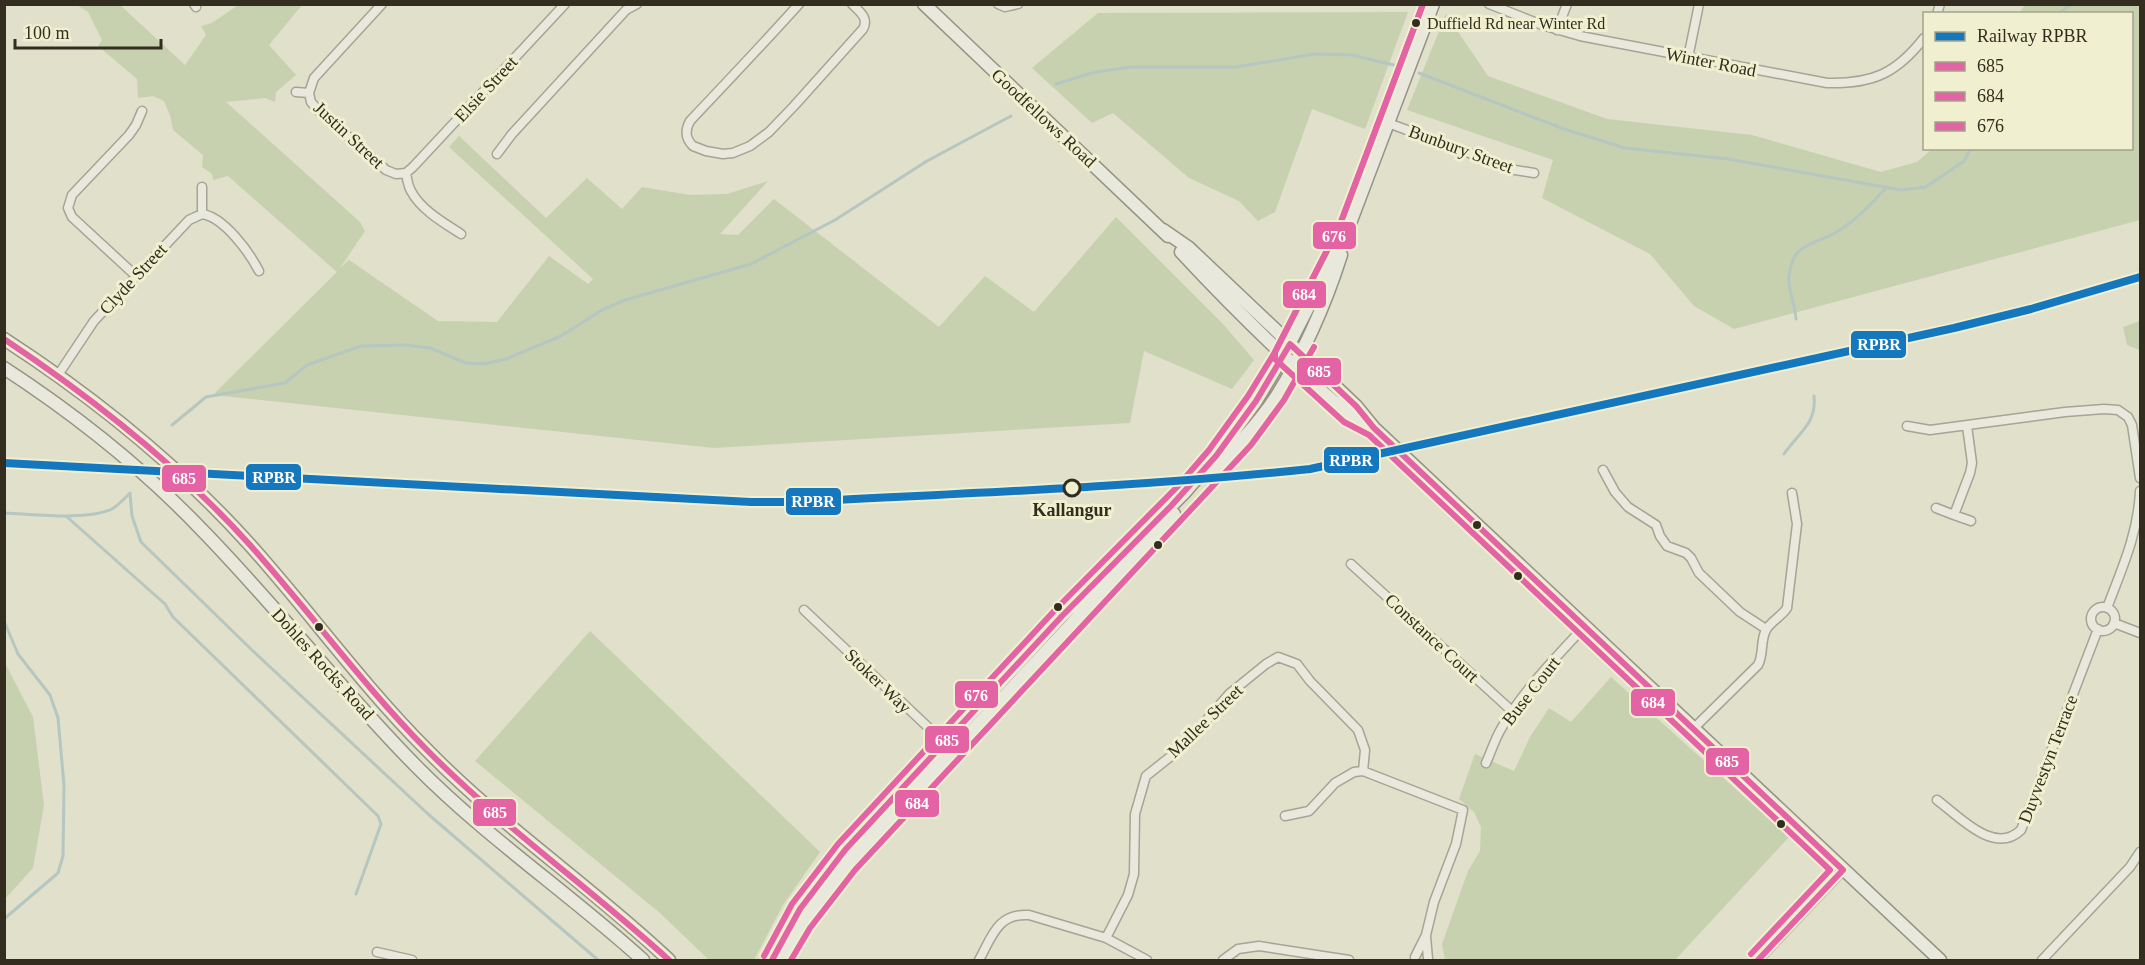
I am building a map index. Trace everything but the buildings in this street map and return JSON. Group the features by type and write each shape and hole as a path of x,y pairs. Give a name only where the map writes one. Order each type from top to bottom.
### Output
{"street":[{"path":"309,93 314,78 382,4"},
{"name":"Elsie Street","path":"406,173 565,4"},
{"path":"497,154 623,7 637,4"},
{"path":"799,4 723,89 690,121 687,135 693,146 715,153 733,153 750,146 768,132 863,29 866,21 864,16 852,4"},
{"name":"Goodfellows Road","path":"924,4 1163,230 1220,294 1294,366 1349,415 1374,428"},
{"path":"998,4 1012,7 1018,4"},
{"path":"781,960 802,923 835,879 1084,593 1207,467 1257,401 1284,356 1347,231 1433,4"},
{"name":"Winter Road","path":"1488,4 1557,30 1580,36 1799,79 1851,84 1873,79 1893,69 1913,53 1923,39"},
{"path":"1557,30 1567,4"},
{"path":"1688,58 1699,4"},
{"name":"Justin Street","path":"296,92 309,93 311,102 319,111 382,167 396,174 406,173"},
{"path":"136,276 72,218 68,208 72,195 132,131 142,111"},
{"name":"Bunbury Street","path":"1388,123 1515,170 1534,173"},
{"path":"406,173 410,189 417,199 440,220 461,234"},
{"path":"202,187 202,214 212,217 244,247 259,271"},
{"name":"Clyde Street","path":"57,375 94,321 189,220 202,214"},
{"name":"Goodfellows Road","path":"1163,230 1189,248 1356,406 1374,428 1940,960"},
{"path":"772,960 795,917 830,867 1244,438 1276,396 1301,354 1328,294 1347,231"},
{"name":"Dohles Rocks Road","path":"4,339 57,375 147,445 212,505 270,568 378,698 451,774 510,827 622,917 669,960"},
{"name":"Dohles Rocks Road","path":"4,368 93,431 160,489 228,557 425,775 482,828 583,908 643,960"},
{"path":"1907,426 1930,430 2065,412 2118,410 2128,417 2132,425 2140,478"},
{"path":"1954,515 1970,473 1967,426"},
{"path":"1603,470 1615,492 1628,507 1656,525 1667,546 1686,553 1700,573 1740,612 1766,629"},
{"path":"2107,608 2135,536 2140,491"},
{"path":"1694,728 1758,665 1766,629 1781,616 1789,599 1797,524 1792,493"},
{"path":"1936,508 1971,521"},
{"name":"Constance Court","path":"1351,564 1513,712"},
{"path":"2107,608 2114,615 2114,623 2106,630 2098,630 2092,624 2091,615 2097,609 2107,608"},
{"name":"Stoker Way","path":"804,610 948,747"},
{"path":"2114,623 2140,633"},
{"name":"Buse Court","path":"1486,763 1501,729 1513,712 1550,665 1585,626"},
{"name":"Duyvestyn Terrace","path":"1937,800 1974,829 1989,837 2001,840 2013,838 2021,830 2098,630"},
{"name":"Mallee Street","path":"1106,938 1128,895 1134,874 1136,814 1146,776 1185,745 1229,694 1266,664 1278,657 1297,664 1310,681 1358,730 1365,750 1363,771"},
{"path":"1285,816 1309,811 1335,783 1354,772 1363,771 1463,810 1456,844 1434,902 1426,936 1412,959"},
{"path":"2042,960 2130,867 2140,852"},
{"path":"1758,960 1843,870"},
{"path":"979,960 995,930 1008,917 1019,915 1029,915 1106,938 1147,960"},
{"path":"1426,936 1429,960"},
{"path":"1223,960 1238,949 1259,946 1349,960"},
{"path":"377,952 412,960"},
{"path":"1412,959 1423,957 1429,960"}],"green space":[{"path":"77,5 120,5 185,65 206,35 201,26 212,23 238,5 302,5 269,45 296,75 276,92 275,102 265,98 226,102 360,222 365,231 340,268 349,260 438,321 497,322 549,256 588,284 593,279 449,147 459,136 546,218 587,178 622,209 642,187 690,195 727,194 768,181 720,234 738,235 774,199 939,327 985,276 1034,312 1116,217 1222,323 1254,360 1232,389 1144,351 1130,423 714,448 213,395 337,272 228,176 213,180 212,174 202,167 203,155 173,130 164,101 153,96 138,98 137,79 98,46 102,40 88,12"},
{"path":"2025,5 2140,5 2140,220 1734,329 1694,306 1650,254 1542,198 1553,160 1407,110 1446,14 1488,76 1607,119 1752,135 1881,172 1917,162 1931,150 2133,150 2133,12 2020,12"},
{"path":"1408,12 1365,129 1312,109 1275,212 1258,221 1239,201 1189,178 1113,113 1092,123 1032,68 1098,13"},
{"path":"2140,321 2140,350 2127,345 2123,327"},
{"path":"590,631 820,852 783,905 754,960 709,960 660,913 475,761"},
{"path":"4,661 33,717 44,805 33,868 5,899"},
{"path":"1611,677 1789,837 1675,960 1445,960 1442,944 1468,871 1480,851 1481,827 1474,812 1459,799 1475,754 1514,771 1530,737 1549,708 1571,722"}],"waterway":[{"path":"2060,12 2072,4"},
{"path":"1056,84 1095,72 1131,67 1236,67 1315,54 1352,55 1398,66"},
{"path":"1419,73 1564,129 1625,148 1728,159 1901,190 1926,187 1964,161 1970,150"},
{"path":"172,425 206,397 285,383 307,365 361,346 406,345 430,348 466,363 485,364 506,359 561,336 602,310 625,300 751,264 835,220 927,161 1011,116"},
{"path":"1796,319 1789,279 1791,266 1798,252 1805,246 1847,225 1887,187"},
{"path":"1784,454 1810,421 1813,414 1814,396"},
{"path":"130,493 132,516 141,542 253,651 428,814 598,960"},
{"path":"4,513 60,516 101,513 112,509 130,493"},
{"path":"66,516 165,604 173,617 378,816 381,824 356,894"},
{"path":"4,621 18,654 50,695 58,718 64,785 63,856 58,873 4,919"}],"rail line":[{"name":"RPBR","path":"4,463 751,502 798,502 990,492 1246,475 1310,469 1954,328 2031,309 2140,277"}],"transit line":[{"name":"684","path":"1423,4 1339,227 1275,352 1275,359 1344,422 1369,435 1830,870 1751,954"},
{"name":"676","path":"764,956 792,904 838,844 1055,610 1177,487 1209,450 1248,396 1275,352 1339,227 1423,4"},
{"name":"685","path":"4,339 70,385 134,434 194,488 250,545 381,700 427,750 485,805 669,960"},
{"name":"685","path":"772,960 800,909 845,850 1062,616 1171,506 1216,456 1256,401 1290,344 1356,406 1374,428 1843,870 1758,960"},
{"name":"684","path":"791,960 810,928 855,870 1251,445 1284,400 1314,347"}],"place":[{"name":"Duffield Rd near Winter Rd","path":"1416,23"},
{"name":"Kallangur","path":"1072,488"}]}
